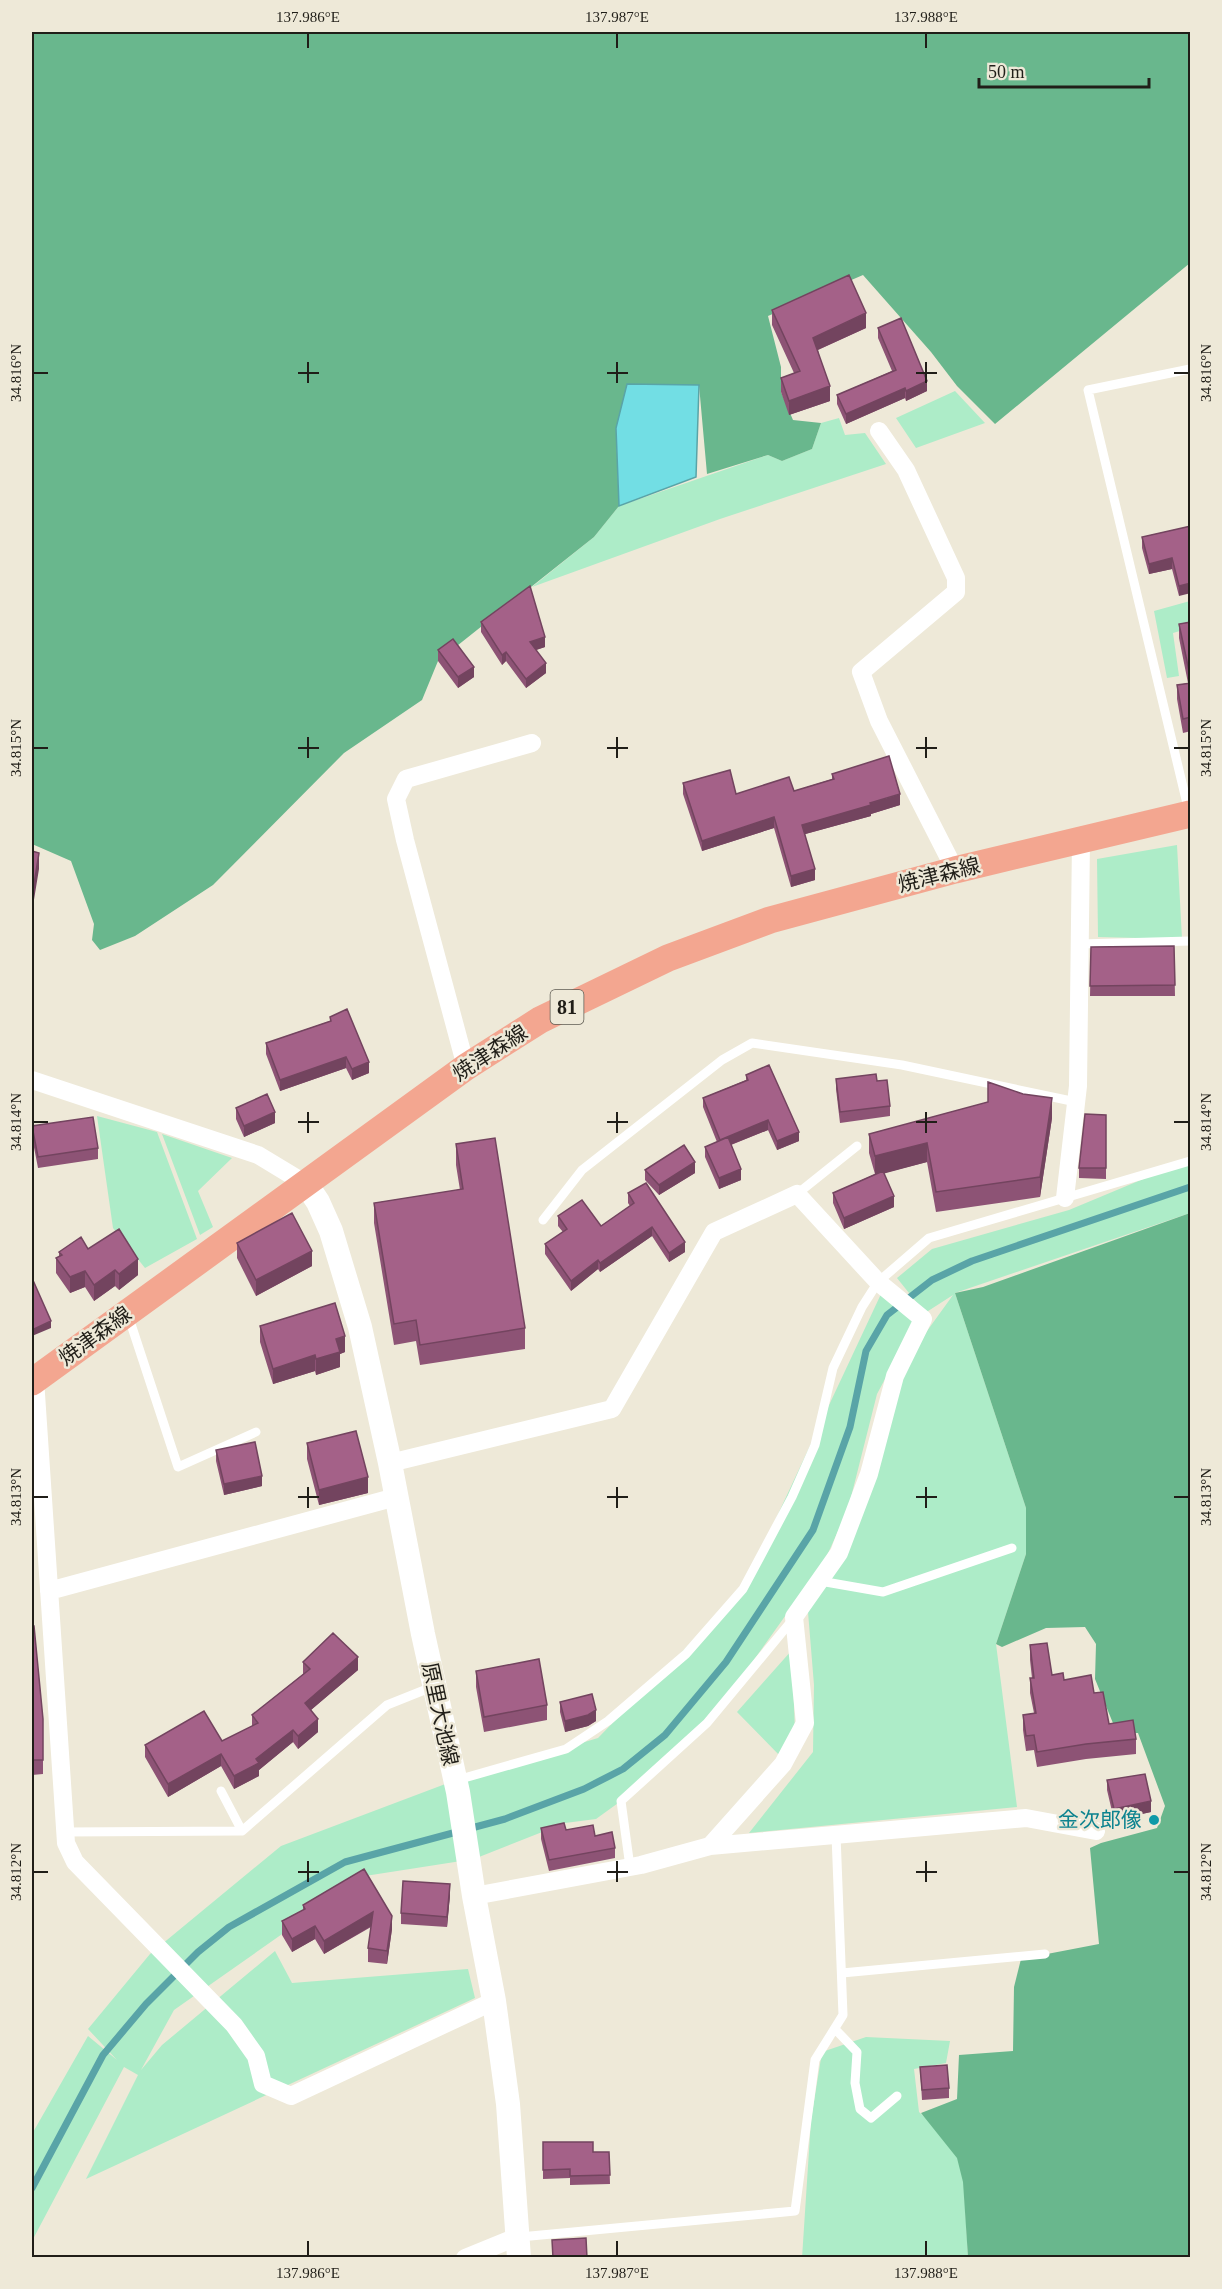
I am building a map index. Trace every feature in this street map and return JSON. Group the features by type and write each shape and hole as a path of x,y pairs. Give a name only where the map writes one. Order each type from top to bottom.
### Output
{"main road":[{"name":"焼津森線","path":"37,1375 127,1313 466,1067 540,1020 668,958 770,920 954,870 1190,814"},
{"name":"原里大池線","path":"306,1184 318,1202 331,1231 360,1327 456,1786 494,2001 508,2104 518,2247"}],"street":[{"path":"879,431 906,470 956,578 956,592 861,672 879,721 954,870"},
{"path":"466,1067 396,799 406,779 532,743"},
{"path":"1065,1198 1078,1086 1081,840"},
{"path":"32,1080 258,1155 306,1184"},
{"path":"390,1463 612,1409 714,1232 797,1194 879,1282 923,1320 895,1376 869,1473 839,1553 794,1617 805,1723 783,1764 710,1846"},
{"path":"37,1375 65,1832 66,1843 75,1862 234,2025 256,2056 264,2084 291,2096 494,2001"},
{"path":"49,1591 396,1497"},
{"path":"474,1896 630,1867 710,1846 1026,1818 1096,1831"},
{"path":"465,2258 518,2247"}],"lane":[{"path":"1190,814 1088,390 1191,369"},
{"path":"1080,944 1191,940"},
{"path":"543,1220 582,1170 722,1060 752,1043 902,1065 1076,1102"},
{"path":"797,1194 856,1146"},
{"path":"456,1786 566,1749 608,1721 686,1654 743,1588 815,1445 833,1368 861,1307 879,1282 928,1238 1191,1161"},
{"path":"127,1313 178,1467 256,1432"},
{"path":"820,1581 882,1592 1012,1548"},
{"path":"630,1867 621,1801 707,1723 794,1617"},
{"path":"65,1832 242,1831 387,1706 434,1686"},
{"path":"221,1791 242,1831"},
{"path":"518,2247 795,2211 815,2060 843,2015 836,1835"},
{"path":"842,1973 1045,1954"},
{"path":"835,2029 858,2052 855,2083 860,2109 871,2118 897,2096"}],"green space":[{"path":"32,32 1190,32 1190,263 995,424 957,386 931,352 863,275 768,316 781,367 781,392 793,420 821,423 812,449 782,461 768,455 707,474 699,385 616,428 619,506 594,537 438,661 422,700 344,753 213,885 135,936 100,950 92,940 94,924 71,861 32,844"},
{"path":"955,391 985,423 916,448 896,418"},
{"path":"839,418 845,435 865,433 886,464 720,519 532,587 594,537 619,506 768,455 782,461 812,449 821,423"},
{"path":"1190,601 1190,628 1173,633 1179,676 1167,678 1154,611"},
{"path":"1177,845 1182,939 1098,937 1097,859"},
{"path":"97,1116 157,1132 197,1239 145,1268 113,1228"},
{"path":"162,1134 232,1158 198,1191 213,1227 200,1235"},
{"path":"1190,1161 1190,1213 955,1293 1026,1508 1026,1554 996,1644 1017,1807 749,1833 813,1752 814,1685 808,1612 907,1366 927,1331 953,1295 925,1313 897,1278 932,1249 1069,1210"},
{"path":"1190,1213 1190,2257 968,2257 963,2182 957,2158 921,2113 957,2099 959,2055 1013,2051 1014,1987 1021,1959 1099,1944 1090,1848 1157,1828 1165,1806 1138,1733 1117,1733 1095,1679 1096,1644 1085,1627 1046,1628 1002,1647 996,1644 1026,1554 1026,1508 955,1293 983,1287"},
{"path":"881,1294 916,1321 877,1394 848,1509 825,1560 714,1716 650,1780 596,1819 565,1823 474,1859 365,1876 174,2010 141,2070 162,2045 275,1951 292,1983 468,1969 475,1998 86,2179 138,2075 124,2067 32,2241 32,2134 88,2036 117,2060 88,2029 150,1954 281,1846 448,1783 598,1738 743,1589"},
{"path":"792,1650 795,1733 781,1757 737,1712"},
{"path":"866,2037 950,2041 946,2063 914,2069 919,2112 946,2136 963,2169 968,2257 802,2258 811,2120 822,2052"}],"water":[{"path":"627,384 699,385 696,477 619,506 616,428"}],"building":[{"path":"849,275 866,313 813,338 830,386 789,401 781,378 800,371 772,310"},
{"path":"901,318 927,381 906,391 905,388 846,414 837,395 896,370 878,328"},
{"path":"1191,526 1191,583 1179,586 1172,558 1149,564 1142,537"},
{"path":"530,586 545,637 530,642 546,663 526,679 506,652 502,655 481,622"},
{"path":"1191,622 1191,680 1179,624"},
{"path":"453,639 474,667 458,677 438,650"},
{"path":"1191,683 1191,717 1183,719 1177,685"},
{"path":"889,756 900,794 802,825 815,869 791,876 774,817 702,841 683,783 730,770 736,794 789,777 794,791 834,779 832,774"},
{"path":"32,851 39,853 32,896"},
{"path":"1174,946 1175,985 1090,986 1091,947"},
{"path":"347,1009 369,1062 352,1069 346,1057 280,1080 266,1043 331,1021 330,1017"},
{"path":"769,1065 799,1132 777,1141 768,1120 720,1140 703,1098 748,1080 746,1075"},
{"path":"876,1074 877,1081 887,1080 890,1106 840,1112 836,1079"},
{"path":"988,1082 1023,1094 1052,1098 1040,1177 936,1192 927,1143 875,1156 869,1134 988,1102"},
{"path":"267,1094 275,1112 244,1126 236,1108"},
{"path":"1085,1114 1106,1115 1106,1168 1079,1168"},
{"path":"93,1117 98,1148 38,1157 32,1126"},
{"path":"728,1137 741,1169 719,1178 705,1147"},
{"path":"495,1138 525,1328 420,1345 416,1320 394,1324 374,1203 463,1189 456,1144"},
{"path":"684,1145 695,1162 659,1185 645,1170"},
{"path":"883,1171 894,1196 844,1218 833,1193"},
{"path":"646,1183 685,1242 669,1253 652,1227 600,1263 598,1260 571,1281 545,1244 567,1229 558,1216 582,1200 601,1226 634,1203 628,1193"},
{"path":"292,1213 312,1251 256,1280 237,1243"},
{"path":"119,1229 138,1259 119,1274 115,1270 94,1285 85,1271 70,1277 56,1258 62,1255 59,1252 81,1237 88,1249"},
{"path":"32,1278 51,1321 32,1330"},
{"path":"335,1303 345,1336 336,1339 340,1352 316,1359 315,1355 273,1369 260,1326"},
{"path":"356,1431 368,1477 319,1490 307,1443"},
{"path":"255,1442 262,1476 224,1484 216,1450"},
{"path":"32,1626 34,1626 43,1719 43,1760 32,1760"},
{"path":"333,1633 358,1657 305,1703 318,1719 298,1736 293,1730 256,1759 259,1763 234,1776 221,1754 168,1784 145,1745 204,1711 222,1741 258,1723 252,1715 310,1669 303,1662"},
{"path":"1047,1643 1052,1675 1063,1673 1064,1680 1091,1675 1094,1693 1103,1692 1109,1724 1133,1720 1136,1739 1037,1752 1034,1735 1026,1736 1023,1715 1036,1713 1030,1678 1034,1678 1030,1645"},
{"path":"539,1659 547,1705 484,1717 476,1671"},
{"path":"592,1694 596,1710 588,1715 565,1721 560,1702"},
{"path":"1145,1774 1151,1801 1114,1809 1107,1780"},
{"path":"564,1823 566,1830 593,1825 595,1836 612,1832 615,1848 549,1860 541,1828"},
{"path":"364,1869 392,1916 387,1951 368,1948 373,1912 324,1941 315,1926 292,1939 282,1921 305,1909 303,1905"},
{"path":"403,1881 450,1884 447,1917 401,1913"},
{"path":"947,2065 949,2088 922,2090 920,2067"},
{"path":"543,2142 593,2142 593,2152 609,2152 610,2175 570,2176 570,2169 543,2170"},
{"path":"586,2238 587,2258 553,2258 552,2240"}],"waterway":[{"path":"32,2188 103,2055 146,2004 198,1952 229,1927 345,1862 505,1819 584,1789 623,1769 665,1735 726,1662 813,1530 850,1427 866,1351 887,1315 932,1280 972,1261 1190,1187"}],"place":[{"name":"金次郎像","path":"1154,1820"}]}
